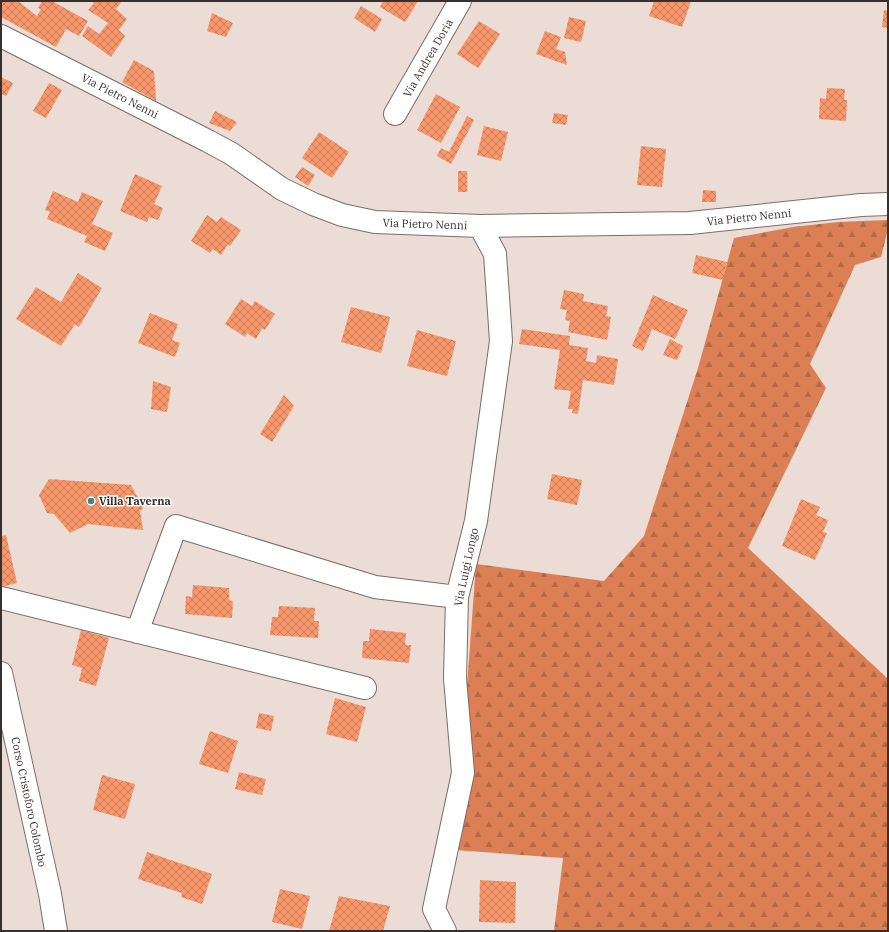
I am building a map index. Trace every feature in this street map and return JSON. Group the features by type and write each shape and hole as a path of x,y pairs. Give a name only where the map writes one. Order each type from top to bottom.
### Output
{"street":[{"name":"Via Andrea Doria","path":"395,114 460,1"},
{"name":"Via Pietro Nenni","path":"3,36 232,154 282,189 313,204 342,215 375,222 480,226 690,223 861,205 888,204"},
{"name":"Via Luigi Longo","path":"445,931 434,909 463,774 455,678 457,597 476,521 501,341 495,254 480,226"},
{"path":"137,632 176,526 375,588 457,597"},
{"path":"1,598 365,688"},
{"name":"Corso Cristoforo Colombo","path":"1,673 50,894 56,931"}],"green space":[{"path":"888,220 888,229 881,257 855,265 810,364 826,388 748,548 888,679 888,931 554,931 563,858 455,850 476,564 604,581 644,536 698,368 734,238 793,227 838,222"}],"building":[{"path":"1,1 18,1 37,16 41,9 38,8 42,1 52,1 88,21 79,36 66,29 56,47 1,17"},
{"path":"92,1 122,1 116,9 127,19 119,30 125,36 111,57 82,36 88,26 99,34 108,23 88,10 94,3"},
{"path":"383,1 418,1 405,22 380,7"},
{"path":"654,1 691,1 682,27 649,16"},
{"path":"361,6 382,19 375,32 354,18"},
{"path":"884,10 888,11 888,28 882,27"},
{"path":"212,13 233,23 226,37 207,31"},
{"path":"569,17 586,21 581,42 564,38"},
{"path":"479,21 500,34 478,68 457,54"},
{"path":"545,31 561,37 556,49 565,52 567,65 536,54"},
{"path":"134,60 154,71 156,101 122,82"},
{"path":"1,77 13,83 6,96 1,94"},
{"path":"49,83 62,90 46,118 33,111"},
{"path":"827,88 845,89 844,100 847,100 846,121 819,119 820,98 826,99"},
{"path":"436,94 460,107 441,143 417,130"},
{"path":"215,111 237,122 230,131 209,123"},
{"path":"554,113 568,115 566,125 552,123"},
{"path":"467,116 474,120 451,164 437,156 441,148 449,152"},
{"path":"484,126 508,132 501,161 477,155"},
{"path":"319,132 349,152 332,178 302,158"},
{"path":"641,146 666,149 662,187 637,185"},
{"path":"302,167 315,175 308,186 295,177"},
{"path":"458,171 467,171 467,192 458,192"},
{"path":"135,174 162,186 154,204 163,208 158,220 149,217 147,222 120,211"},
{"path":"703,190 716,191 716,202 702,202"},
{"path":"53,191 78,202 82,192 103,201 92,224 113,233 105,251 84,242 87,236 47,219 50,212 45,210"},
{"path":"207,215 217,222 221,217 241,230 230,246 228,244 221,255 213,249 210,253 191,241"},
{"path":"696,255 727,262 723,280 692,273"},
{"path":"78,273 102,288 79,327 75,324 61,346 16,319 36,287 61,302"},
{"path":"564,290 584,294 583,301 608,306 606,316 611,317 607,340 568,332 570,321 565,320 567,310 560,309"},
{"path":"653,295 688,310 675,339 652,329 643,351 632,346"},
{"path":"241,299 252,306 255,301 275,314 265,330 262,328 256,339 247,333 245,337 225,324"},
{"path":"351,307 390,317 381,353 341,342"},
{"path":"150,313 178,324 172,340 180,343 175,357 138,343"},
{"path":"522,329 570,336 569,345 588,348 586,361 596,363 597,355 618,359 614,385 583,380 578,414 572,413 573,409 568,409 571,391 554,389 560,350 519,344"},
{"path":"417,330 456,341 447,376 407,366"},
{"path":"670,339 683,346 677,360 663,355"},
{"path":"153,381 171,387 167,412 151,409"},
{"path":"284,395 294,406 272,442 260,434"},
{"path":"552,474 582,480 577,505 547,499"},
{"name":"Villa Taverna","path":"49,479 131,485 143,508 140,511 143,530 88,524 70,533 54,514 47,513 39,495"},
{"path":"801,499 820,507 816,515 828,520 823,532 827,533 815,560 782,546"},
{"path":"6,535 17,583 1,587 1,536"},
{"path":"193,585 229,588 229,600 233,601 232,618 185,614 186,596 192,597"},
{"path":"279,606 315,608 314,621 319,621 318,638 270,635 272,617 278,617"},
{"path":"370,629 406,633 405,645 411,645 409,663 362,658 363,641 369,641"},
{"path":"81,630 109,638 96,686 79,681 82,668 72,665"},
{"path":"335,698 366,707 357,742 326,734"},
{"path":"259,713 274,716 271,731 256,728"},
{"path":"210,731 238,741 228,773 199,764"},
{"path":"239,772 266,779 262,795 235,789"},
{"path":"102,775 135,784 125,819 93,810"},
{"path":"147,852 212,874 202,904 181,897 182,893 138,879"},
{"path":"480,880 516,882 515,923 479,922"},
{"path":"280,889 310,896 302,929 272,922"},
{"path":"339,896 390,906 383,931 329,931"}],"place":[{"name":"Villa Taverna","path":"91,501"}]}
